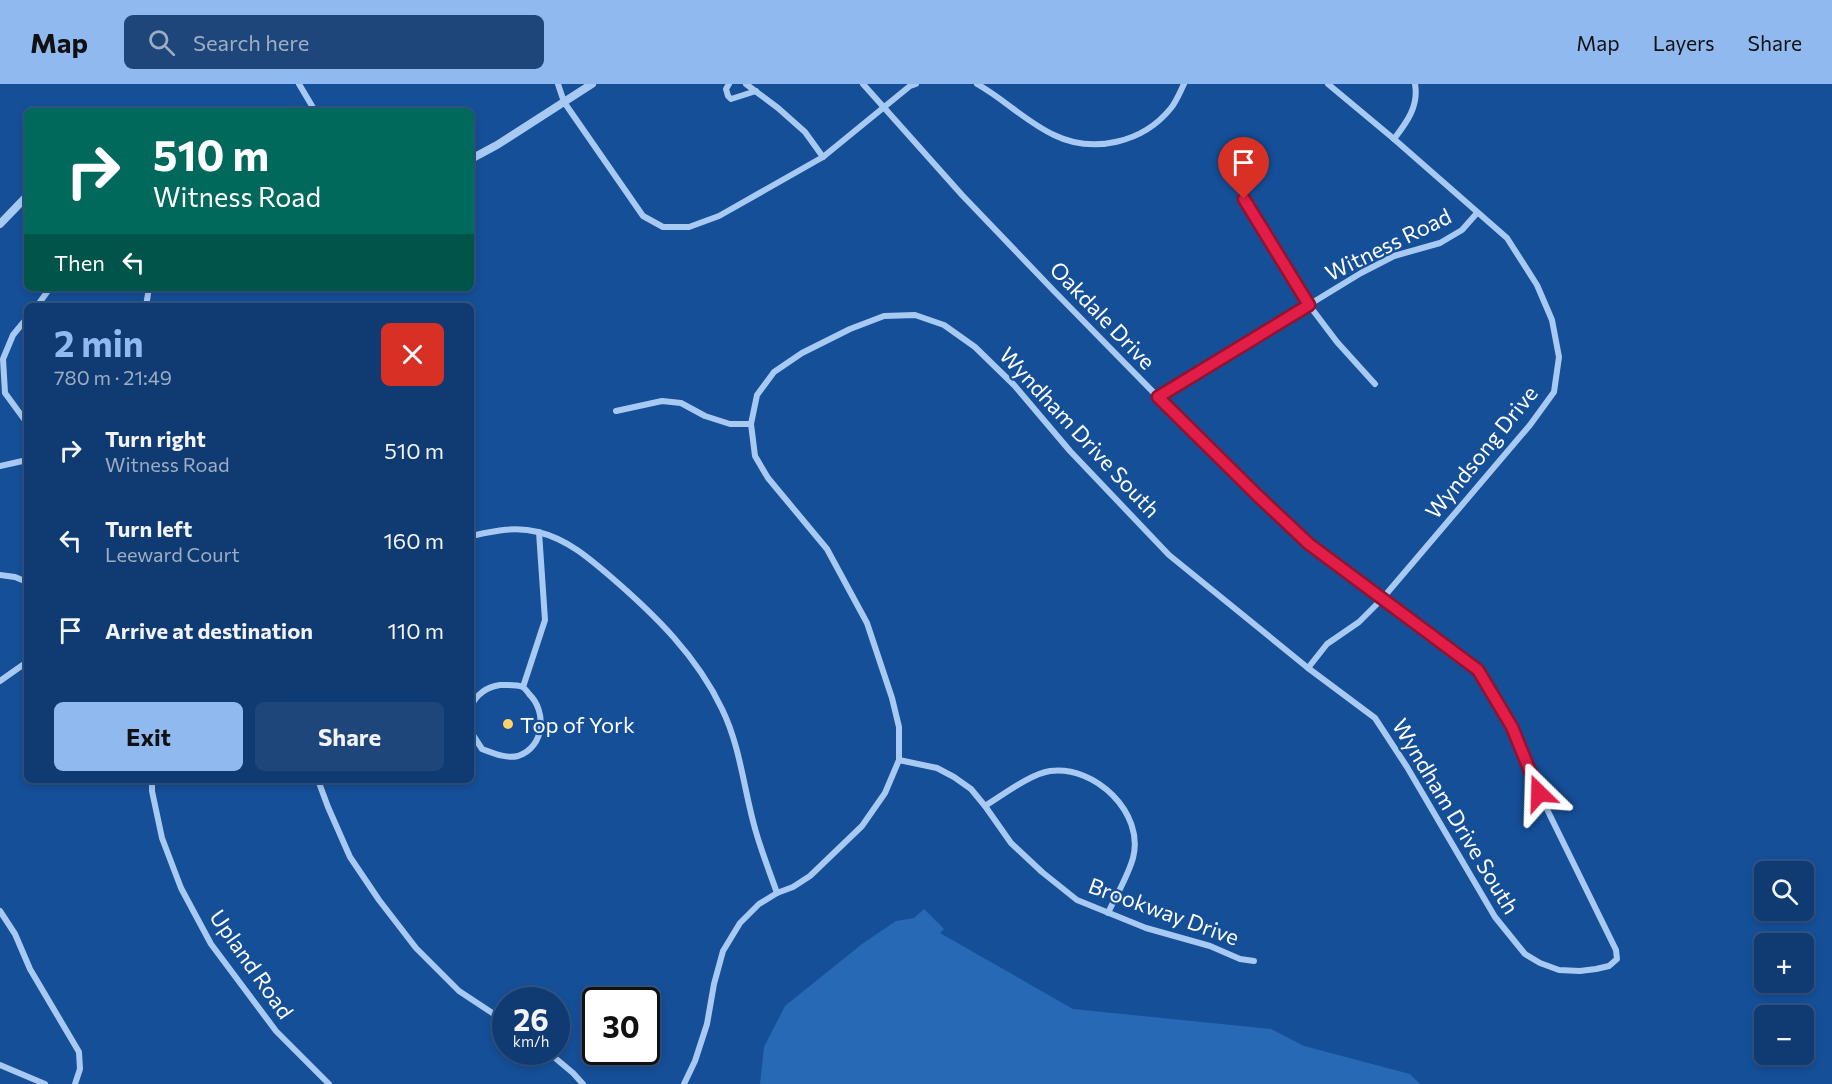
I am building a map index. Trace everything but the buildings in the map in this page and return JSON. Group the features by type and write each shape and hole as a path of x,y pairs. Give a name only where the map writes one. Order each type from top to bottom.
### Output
{"street":[{"path":"299,84 313,108"},
{"path":"558,84 564,102 643,216 663,227 689,227 719,216 823,157 910,86 916,84"},
{"path":"474,157 592,84"},
{"path":"729,84 726,89 731,99 756,91"},
{"path":"746,84 805,132 823,157"},
{"name":"Oakdale Drive","path":"863,84 970,203 1158,397 1257,495 1309,544 1478,670 1512,727 1539,793"},
{"path":"977,84 1053,135 1068,141 1086,144 1112,144 1132,137 1153,125 1171,108 1184,84"},
{"name":"Wyndsong Drive","path":"1308,668 1327,644 1359,622 1382,599 1500,462 1554,392 1559,357 1552,320 1537,285 1506,238 1394,138 1329,84"},
{"path":"1394,138 1411,117 1415,84"},
{"path":"0,224 24,199"},
{"path":"1244,199 1309,305 1337,342 1375,384"},
{"name":"Witness Road","path":"1158,397 1361,273 1394,255 1440,243 1462,230 1477,213"},
{"path":"38,303 48,291"},
{"name":"Wyndham Drive South","path":"684,1084 695,1061 707,1024 723,951 740,923 759,904 810,876 862,826 885,793 899,760 899,727 892,698 867,624 827,549 768,478 755,456 751,424 757,395 774,372 802,353 850,329 884,316 915,315 944,325 975,347 1014,385 1070,450 1170,555 1308,668 1375,718 1407,767 1495,917 1525,954 1559,970 1580,971 1610,966 1617,959 1616,950 1539,793"},
{"path":"24,322 13,336 3,359 5,393 24,419"},
{"path":"616,411 662,401 681,403 705,416 730,424 751,424"},
{"path":"0,466 24,461"},
{"path":"474,535 511,528 539,532 568,543 648,609 676,639 723,710 738,752 756,832 777,893"},
{"path":"523,687 545,620 539,532"},
{"path":"0,575 24,581"},
{"path":"0,681 24,664"},
{"path":"474,700 476,696 491,686 509,684 523,687 538,704 542,719 541,731 529,749 518,756 505,756 482,749 474,737"},
{"name":"Brookway Drive","path":"899,760 937,768 971,789 1011,843 1077,900 1146,928 1210,946 1240,959 1254,961"},
{"path":"985,806 1029,779 1049,771 1066,771 1084,776 1102,786 1117,799 1128,818 1135,839 1133,858 1108,914"},
{"name":"Upland Road","path":"152,783 162,838 181,888 211,944 276,1031 328,1084"},
{"path":"319,783 350,857 379,900 416,948 459,991 492,1013"},
{"path":"0,911 15,934 30,969 79,1052 80,1069 75,1084"},
{"path":"0,1065 45,1084"},
{"path":"563,1065 583,1084"}],"shaded area":[{"path":"924,909 944,929 940,933 1073,1009 1271,1029 1304,1046 1410,1074 1420,1084 760,1084 764,1047 785,1006 862,944 896,921 914,918"}],"place":[{"name":"Top of York","path":"508,724"}],"route":[{"path":"1244,199 1309,305 1158,397 1309,544 1478,670 1512,727 1539,793"}]}
